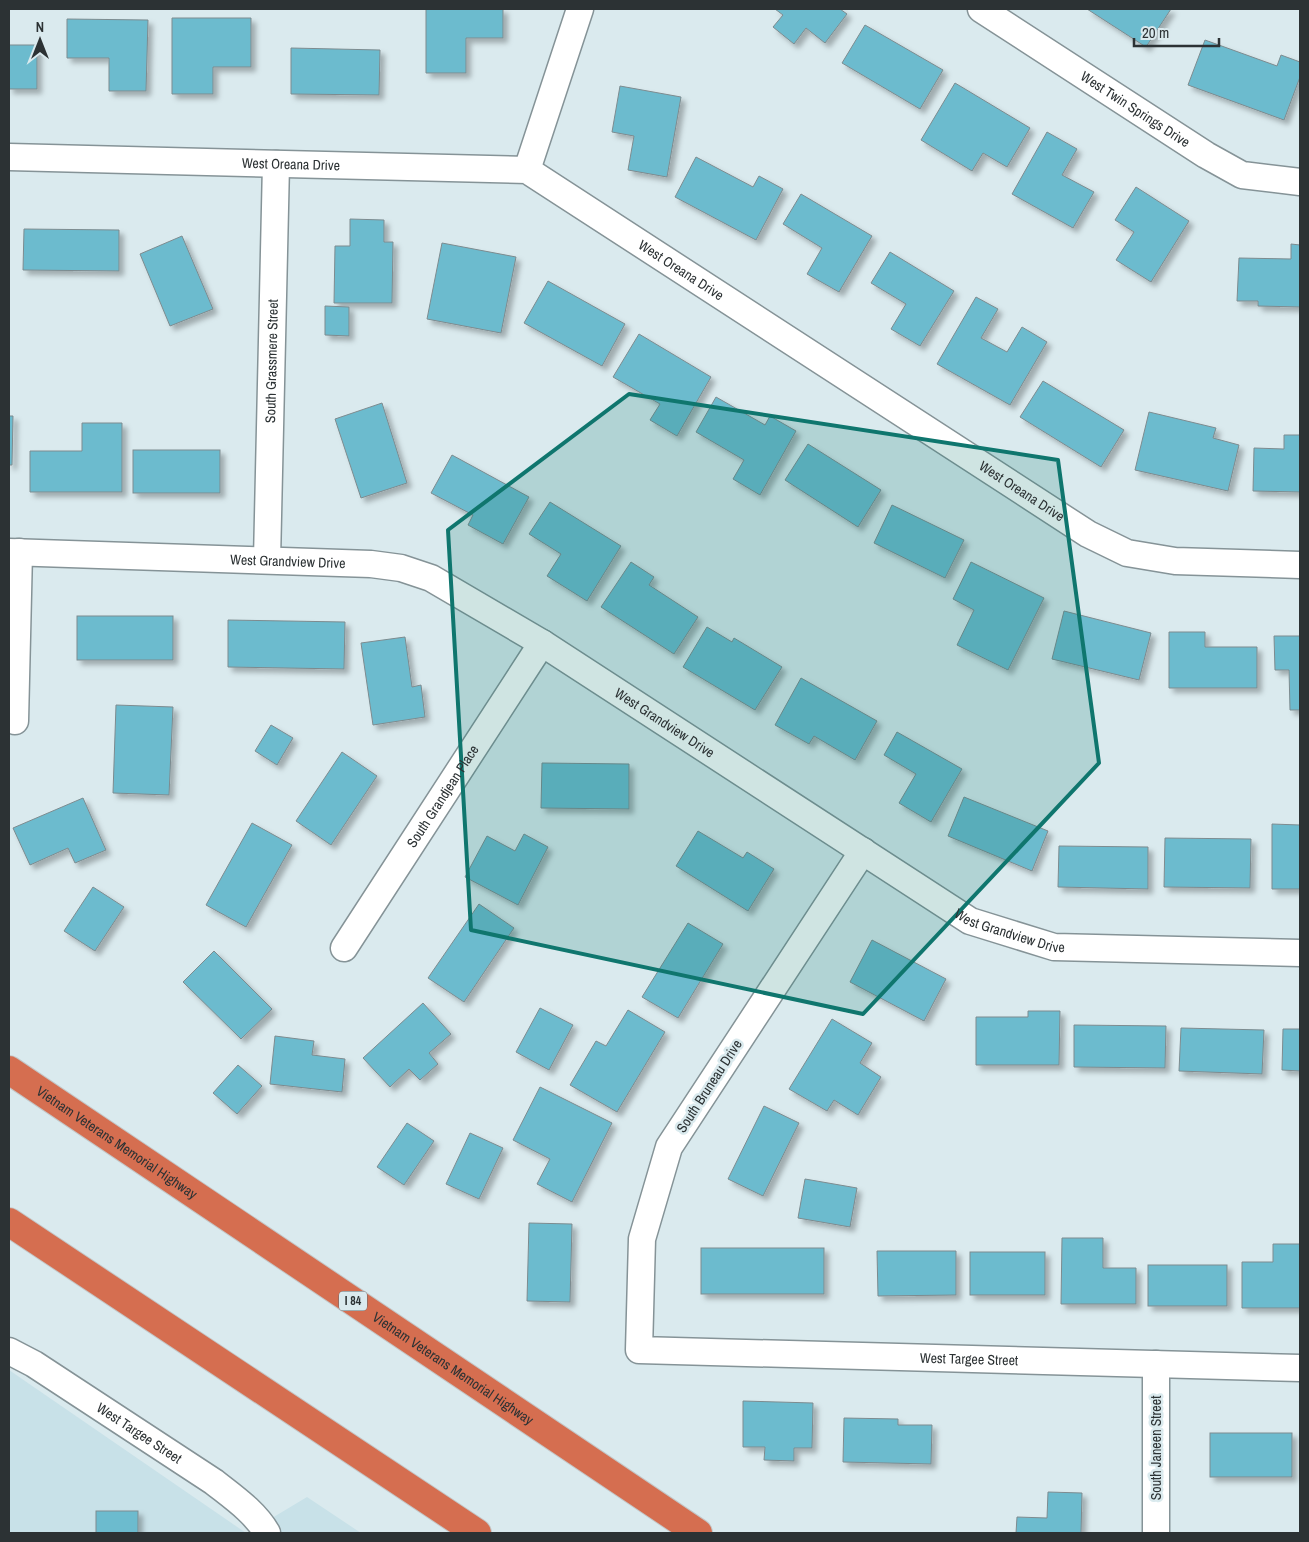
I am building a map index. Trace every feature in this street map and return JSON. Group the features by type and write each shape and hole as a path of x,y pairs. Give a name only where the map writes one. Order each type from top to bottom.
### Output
{"highway":[{"name":"Vietnam Veterans Memorial Highway","path":"9,1070 698,1533"},
{"path":"9,1222 477,1533"}],"street":[{"path":"527,170 580,9"},
{"name":"West Twin Springs Drive","path":"981,9 1206,155 1242,175 1300,182"},
{"name":"West Oreana Drive","path":"9,157 527,170 1088,534 1127,553 1175,561 1300,565"},
{"name":"South Grassmere Street","path":"267,560 276,164"},
{"path":"14,552 15,721"},
{"name":"West Grandview Drive","path":"14,552 370,564 401,568 431,578 542,643 970,921 1054,947 1300,953"},
{"name":"South Grandjean Place","path":"344,948 542,643"},
{"name":"South Bruneau Drive","path":"639,1350 642,1238 669,1147 863,851"},
{"name":"West Targee Street","path":"639,1350 1300,1368"},
{"name":"West Targee Street","path":"9,1351 34,1364 214,1482 241,1504 264,1529"},
{"name":"South Janeen Street","path":"1156,1364 1156,1533"}],"highlighted area":[{"path":"629,394 1058,460 1099,763 863,1014 471,930 448,530"}],"shaded area":[{"path":"9,1370 246,1533 9,1533"},
{"path":"307,1497 361,1533 247,1533"}],"building":[{"path":"426,9 503,9 503,38 466,38 466,73 426,73"},
{"path":"775,9 840,9 847,14 825,43 806,28 794,44 773,27 783,15"},
{"path":"1087,9 1171,9 1146,47"},
{"path":"172,18 251,18 251,67 213,67 213,94 172,94"},
{"path":"67,19 148,20 146,91 109,91 109,58 67,58"},
{"path":"865,25 943,70 920,109 842,63"},
{"path":"1205,40 1277,66 1281,55 1300,62 1300,77 1284,120 1188,85"},
{"path":"9,45 37,45 37,89 9,89"},
{"path":"291,48 380,50 379,95 291,94"},
{"path":"955,83 1030,128 1007,167 983,153 972,171 921,140"},
{"path":"620,86 681,97 667,177 628,170 634,136 612,132"},
{"path":"1047,132 1077,149 1062,175 1094,192 1073,228 1012,194"},
{"path":"696,157 753,187 759,176 783,189 756,240 675,197"},
{"path":"1136,187 1189,221 1151,282 1116,260 1134,232 1115,220"},
{"path":"801,194 872,236 839,292 807,274 822,248 783,224"},
{"path":"350,219 384,220 384,242 393,242 392,303 334,303 335,246 350,246"},
{"path":"24,229 119,230 119,271 23,270"},
{"path":"182,236 213,309 170,326 140,254"},
{"path":"442,243 516,257 501,333 427,319"},
{"path":"1291,244 1300,245 1300,307 1258,306 1258,301 1237,301 1239,258 1291,259"},
{"path":"890,252 954,291 920,346 891,329 906,304 871,283"},
{"path":"548,281 625,324 602,366 524,323"},
{"path":"976,297 998,309 981,338 1007,352 1022,327 1047,342 1010,405 937,364"},
{"path":"325,306 349,307 349,336 325,335"},
{"path":"639,334 711,377 677,436 650,420 660,404 613,377"},
{"path":"1043,381 1124,430 1101,467 1020,417"},
{"path":"716,397 765,425 770,416 796,431 760,495 733,479 744,460 696,432"},
{"path":"382,403 407,483 361,498 335,419"},
{"path":"1149,412 1216,428 1213,438 1239,445 1228,491 1135,470"},
{"path":"9,416 13,416 12,465 9,465"},
{"path":"82,423 122,423 122,492 30,492 30,451 82,451"},
{"path":"1284,435 1300,435 1300,492 1253,491 1254,448 1284,449"},
{"path":"808,444 881,490 858,527 785,480"},
{"path":"133,450 220,450 220,493 133,493"},
{"path":"452,455 529,497 503,544 468,525 473,515 431,493"},
{"path":"550,502 621,546 587,601 547,576 561,554 529,534"},
{"path":"892,505 964,540 945,578 874,543"},
{"path":"631,562 654,577 649,585 698,617 674,654 601,607"},
{"path":"971,562 1044,598 1008,670 957,645 974,610 953,599"},
{"path":"1064,611 1151,633 1139,680 1052,659"},
{"path":"77,616 173,616 173,660 77,660"},
{"path":"228,620 345,622 344,669 228,667"},
{"path":"707,627 732,642 734,638 782,667 755,710 683,667"},
{"path":"1169,632 1205,632 1205,647 1257,647 1257,688 1169,688"},
{"path":"1274,636 1300,636 1300,710 1290,710 1289,670 1275,670"},
{"path":"405,637 412,687 421,685 425,717 373,725 361,643"},
{"path":"801,678 877,721 855,760 814,736 809,744 775,725"},
{"path":"116,705 173,707 169,795 113,793"},
{"path":"271,725 293,738 277,765 255,751"},
{"path":"897,732 962,769 931,822 899,803 916,774 884,755"},
{"path":"342,752 377,776 331,845 296,821"},
{"path":"542,763 629,764 629,809 541,808"},
{"path":"964,797 1048,831 1032,871 948,836"},
{"path":"83,798 106,850 75,863 68,848 30,865 13,828"},
{"path":"252,823 292,845 246,927 206,905"},
{"path":"1272,824 1300,825 1300,889 1272,889"},
{"path":"698,831 743,858 747,852 774,869 748,911 676,866"},
{"path":"524,834 548,847 518,905 465,877 487,836 515,851"},
{"path":"1165,838 1251,839 1250,888 1164,887"},
{"path":"1059,846 1148,847 1148,889 1058,887"},
{"path":"93,887 124,907 95,951 64,931"},
{"path":"479,904 514,928 464,1002 428,978"},
{"path":"688,923 723,944 678,1018 642,997"},
{"path":"872,940 946,979 924,1021 850,982"},
{"path":"214,951 272,1009 241,1039 183,982"},
{"path":"423,1003 451,1034 429,1053 438,1064 420,1080 409,1069 390,1087 363,1058"},
{"path":"540,1008 573,1025 549,1070 516,1052"},
{"path":"628,1010 665,1032 617,1112 570,1085 596,1041 606,1046"},
{"path":"1028,1011 1060,1011 1059,1065 976,1065 976,1017 1028,1017"},
{"path":"832,1019 872,1043 860,1063 881,1077 858,1115 834,1100 827,1111 789,1089"},
{"path":"1074,1025 1166,1026 1165,1068 1074,1067"},
{"path":"1181,1028 1264,1030 1262,1074 1179,1071"},
{"path":"1283,1029 1300,1029 1300,1071 1282,1070"},
{"path":"275,1036 314,1041 312,1055 345,1059 342,1092 270,1084"},
{"path":"238,1065 262,1086 237,1114 213,1093"},
{"path":"540,1087 612,1123 572,1202 537,1184 550,1159 513,1140"},
{"path":"764,1106 799,1123 763,1196 728,1179"},
{"path":"407,1123 434,1141 404,1185 377,1167"},
{"path":"470,1133 503,1148 479,1199 446,1184"},
{"path":"805,1179 857,1188 850,1227 798,1218"},
{"path":"529,1223 572,1224 570,1302 527,1301"},
{"path":"1062,1238 1103,1238 1103,1268 1136,1268 1136,1304 1061,1304"},
{"path":"1273,1244 1300,1244 1300,1308 1242,1308 1242,1262 1273,1262"},
{"path":"701,1248 824,1248 824,1294 701,1294"},
{"path":"877,1251 956,1251 956,1295 878,1296"},
{"path":"970,1252 1045,1252 1045,1295 970,1295"},
{"path":"1148,1265 1227,1265 1227,1306 1148,1306"},
{"path":"743,1401 813,1403 812,1448 794,1448 794,1461 764,1460 765,1447 743,1447"},
{"path":"844,1418 898,1419 898,1425 932,1425 931,1464 843,1462"},
{"path":"1210,1433 1292,1433 1292,1477 1210,1477"},
{"path":"1048,1492 1082,1493 1081,1533 1016,1533 1017,1517 1047,1518"},
{"path":"96,1511 138,1511 138,1533 96,1533"}]}
